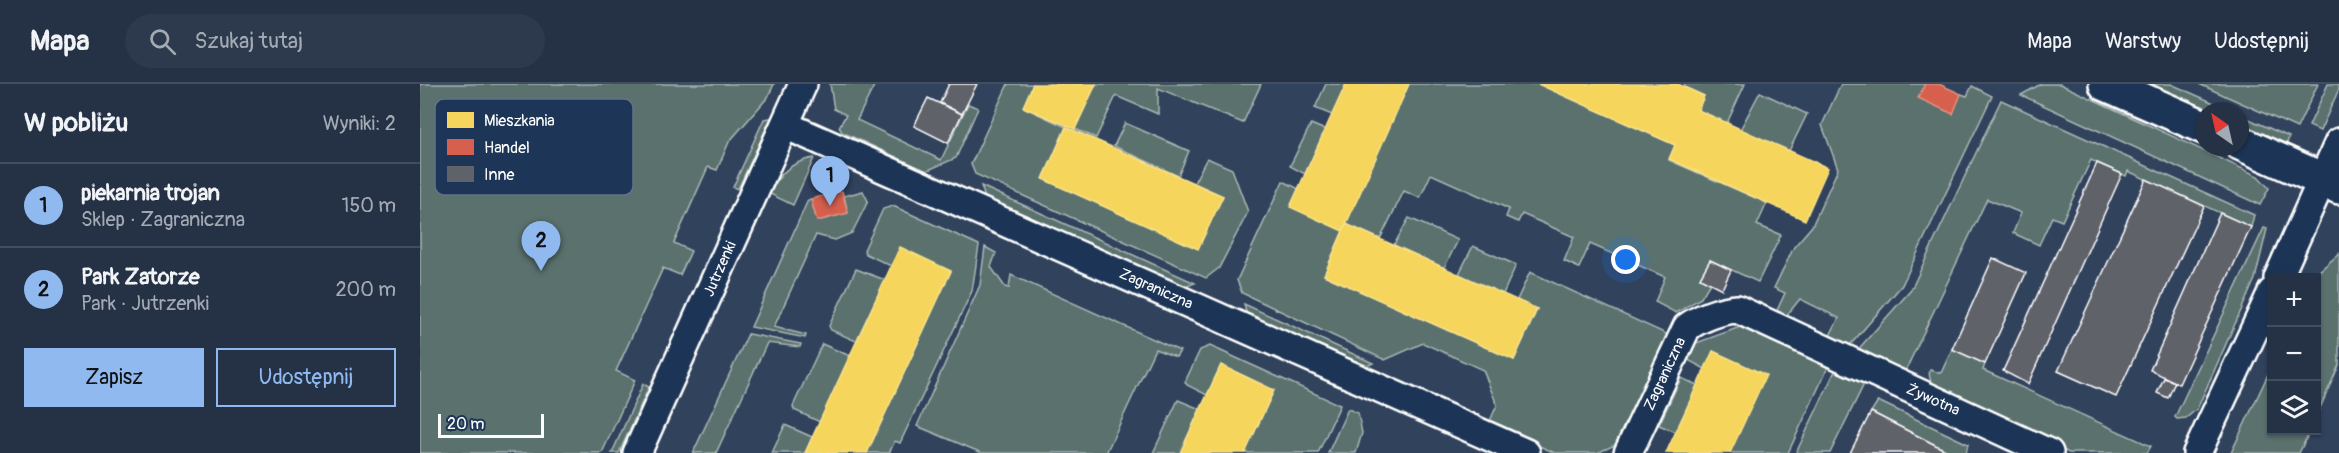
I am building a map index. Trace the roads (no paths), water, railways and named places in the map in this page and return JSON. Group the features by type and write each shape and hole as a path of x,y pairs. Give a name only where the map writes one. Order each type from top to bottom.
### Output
{"street":[{"name":"Jutrzenki","path":"637,453 803,84"},
{"path":"2106,84 2195,123"},
{"name":"Zagraniczna","path":"785,125 1526,453"},
{"path":"2281,273 2331,183 2339,142"},
{"path":"2249,146 2331,183"},
{"path":"2198,453 2267,301"},
{"name":"Zagraniczna","path":"1628,453 1687,327 1695,322 1737,309 1817,348"},
{"name":"Żywotna","path":"1817,348 2049,453"}],"place":[{"name":"piekarnia trojan","path":"830,206"},
{"name":"Park Zatorze","path":"541,271"}]}
